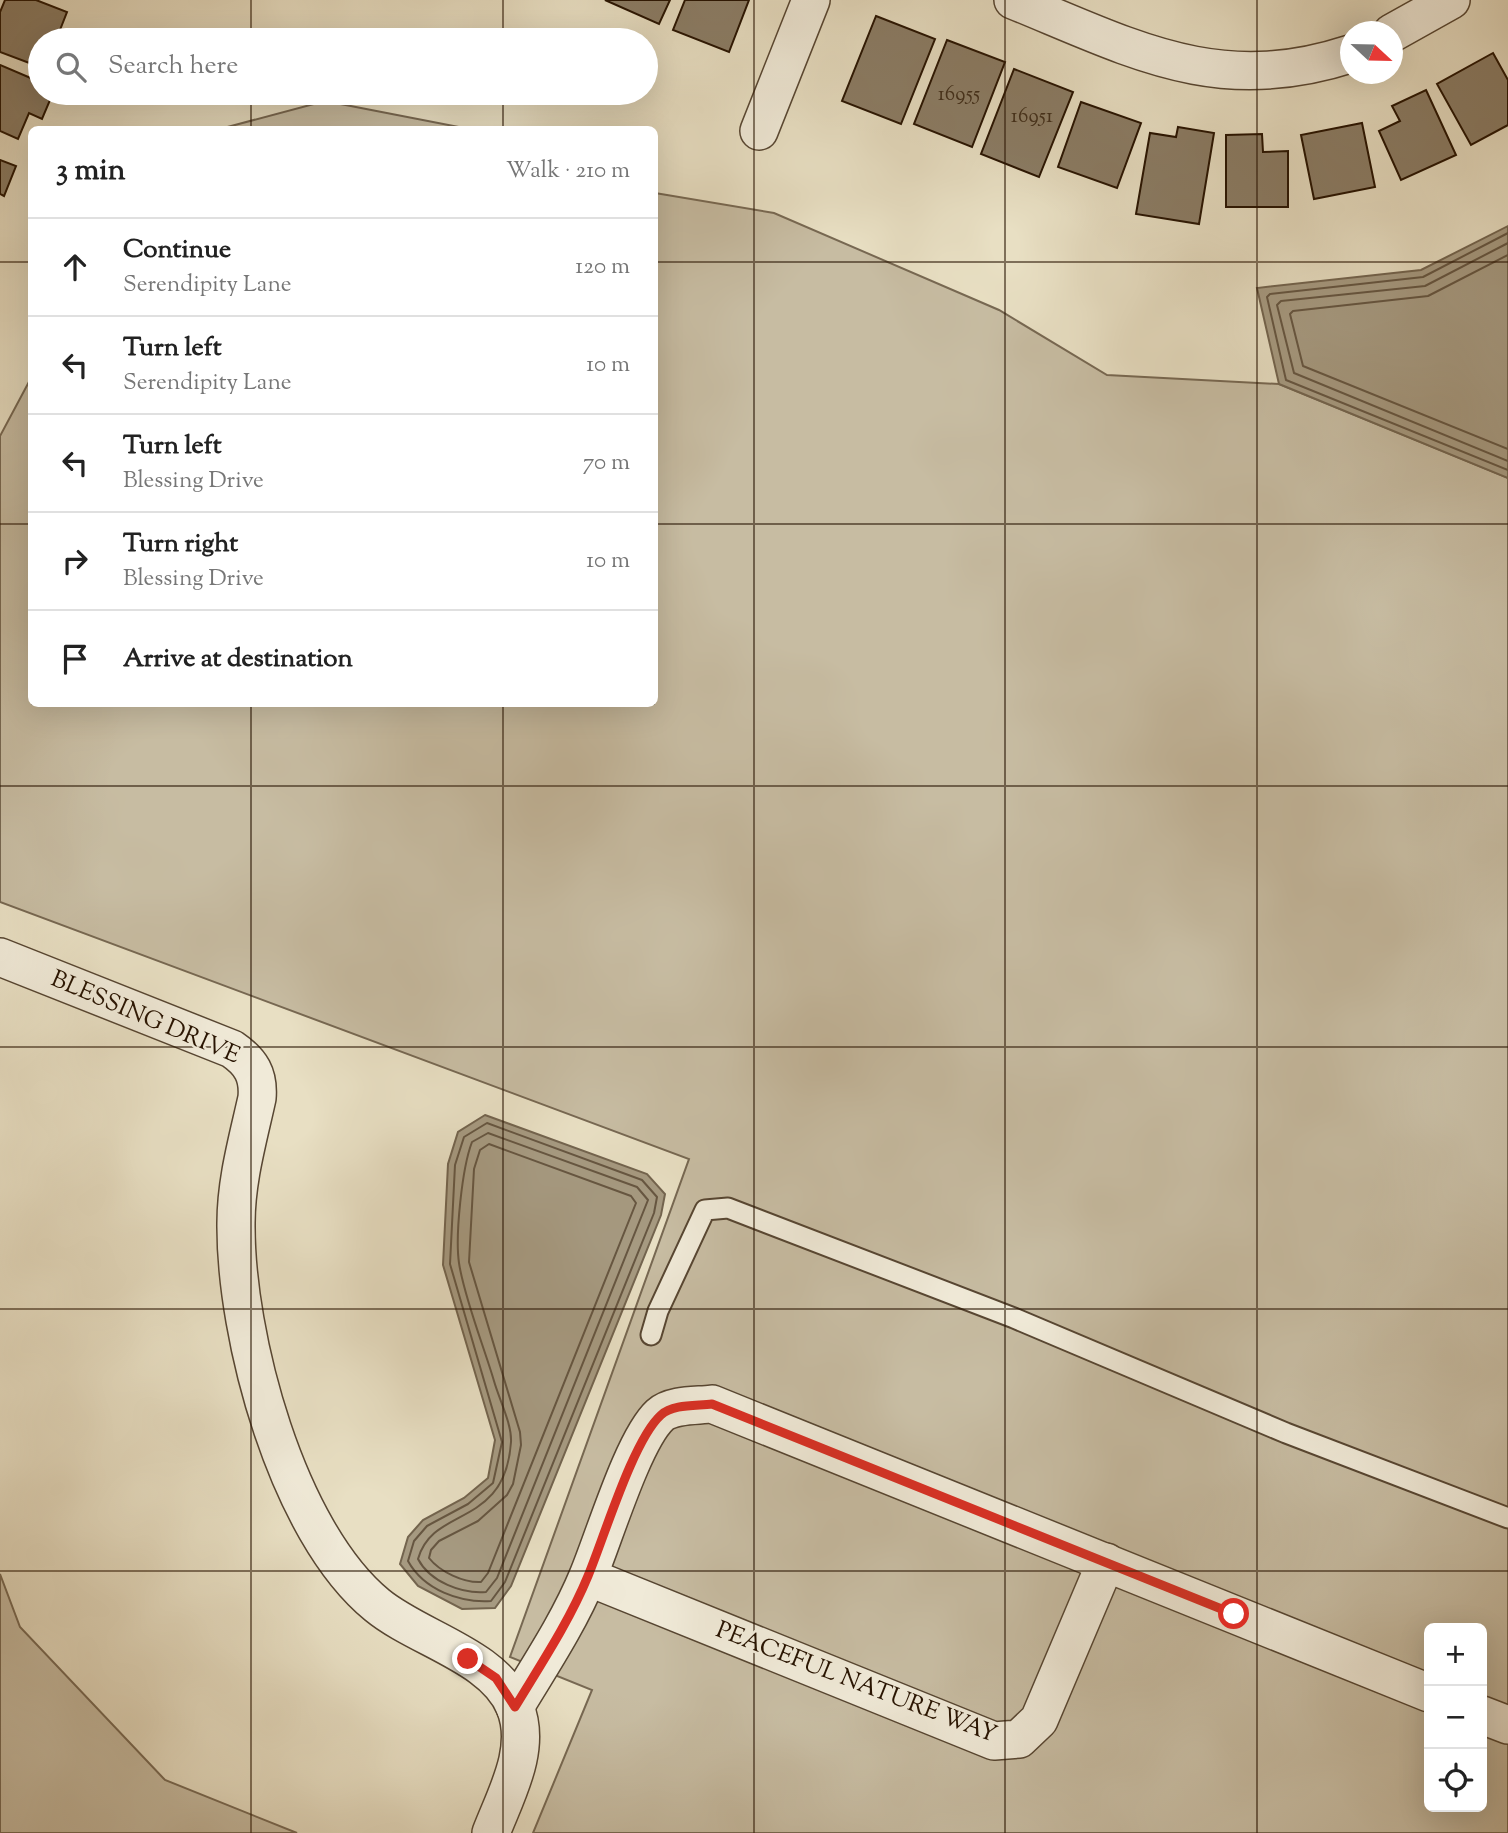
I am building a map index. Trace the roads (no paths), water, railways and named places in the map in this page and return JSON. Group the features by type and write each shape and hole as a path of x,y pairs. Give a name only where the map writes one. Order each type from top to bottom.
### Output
{"street":[{"path":"759,131 811,0"},
{"path":"1013,0 1138,51 1212,70 1283,71 1340,57"},
{"path":"1403,27 1451,0"},
{"name":"BLESSING DRIVE","path":"0,957 232,1049 245,1058 254,1070 259,1083 257,1098 237,1197 239,1286 260,1385 300,1496 326,1546 358,1588 408,1628 482,1667 496,1678 515,1707 520,1724 518,1759 491,1833"},
{"path":"515,1707 568,1619 588,1577 644,1435 662,1414 681,1407 712,1404 1424,1691"},
{"name":"PEACEFUL NATURE WAY","path":"588,1577 994,1741 1019,1739 1039,1720 1106,1562"},
{"path":"1487,1717 1508,1725"}],"lane":[{"path":"651,1335 658,1311 705,1210 728,1208 1014,1318 1286,1433 1508,1518"}],"water":[{"path":"1508,226 1508,478 1279,384 1257,288 1421,270"},
{"path":"485,1115 647,1174 665,1194 661,1215 511,1586 495,1608 462,1609 418,1586 400,1564 408,1537 423,1520 464,1498 488,1478 495,1440 443,1265 448,1164 458,1132"}]}
